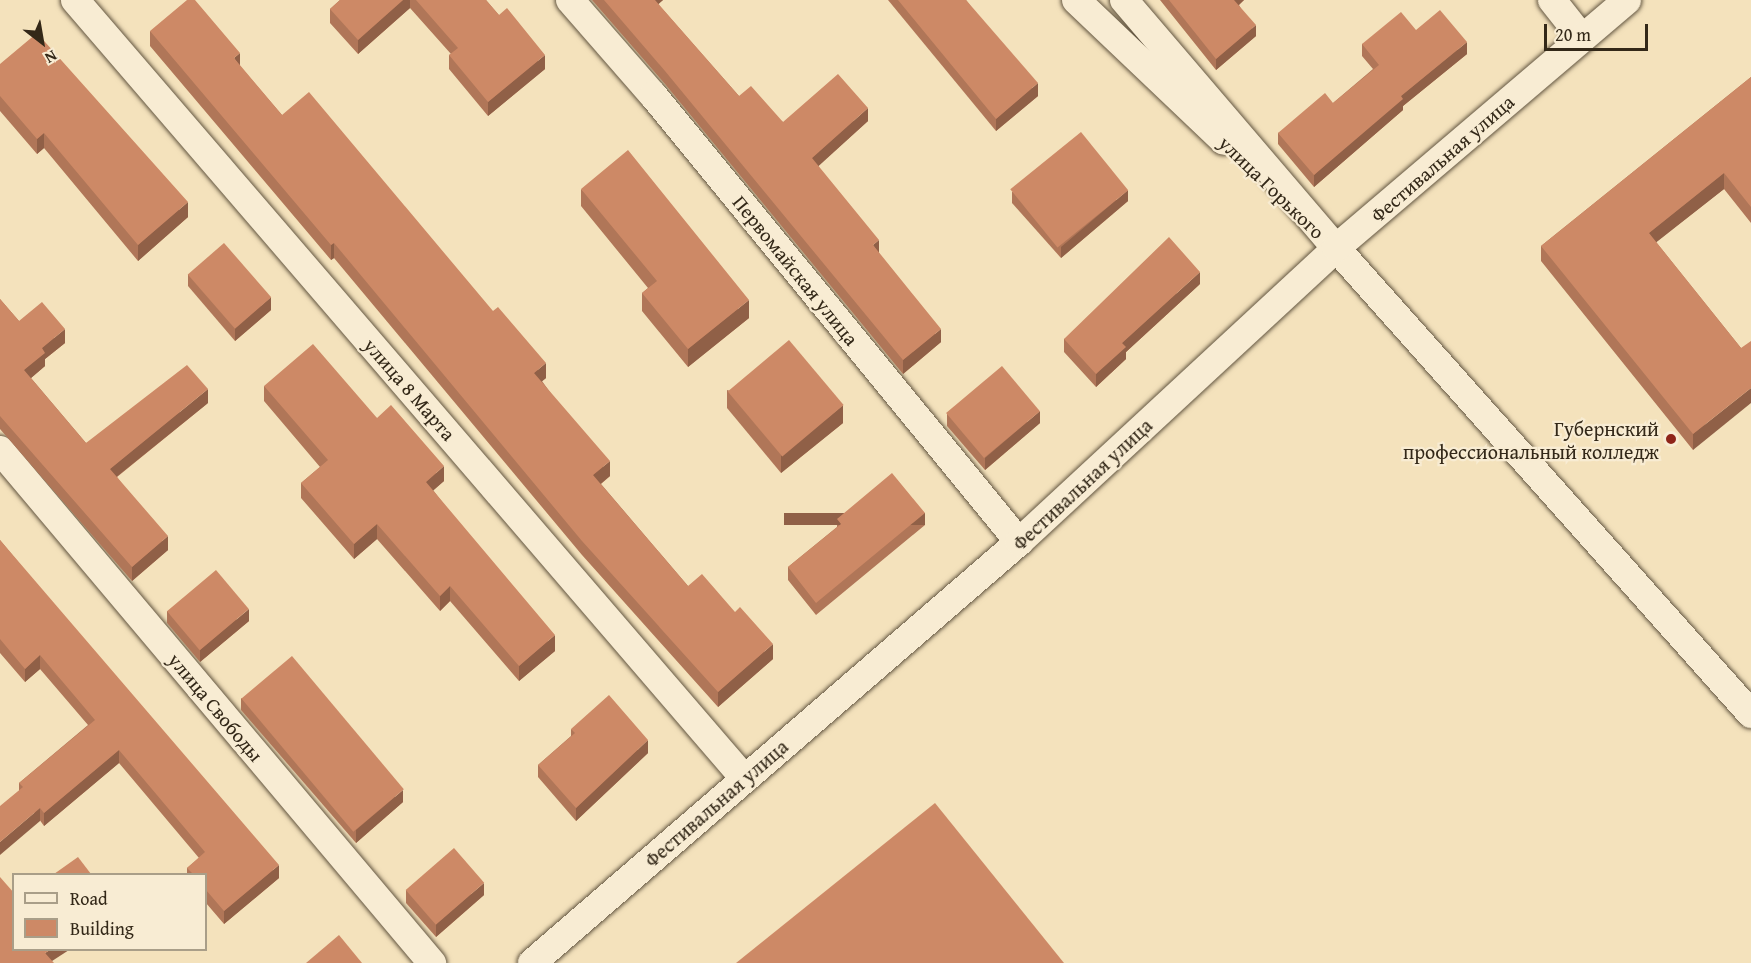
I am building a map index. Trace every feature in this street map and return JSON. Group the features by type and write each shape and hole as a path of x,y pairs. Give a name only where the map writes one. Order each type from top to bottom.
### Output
{"street":[{"name":"улица 8 Марта","path":"75,0 744,778"},
{"name":"Первомайская улица","path":"570,0 661,104 1019,542"},
{"name":"улица Горького","path":"1076,0 1336,248"},
{"name":"улица Горького","path":"1124,0 1336,248"},
{"path":"1552,0 1582,38"},
{"name":"Фестивальная улица","path":"532,963 1019,542 1336,248 1627,0"},
{"path":"1336,248 1751,714"},
{"name":"улица Свободы","path":"0,450 432,963"}],"building":[{"path":"187,0 195,0 240,53 234,58 282,115 309,92 493,311 498,307 546,363 534,373 610,461 593,475 688,586 702,574 735,612 740,607 773,644 718,692 582,541 334,243 331,245 150,31"},
{"path":"340,0 403,0 358,40 330,9"},
{"path":"416,0 486,0 499,15 507,8 545,55 488,102 449,55 458,48"},
{"path":"604,0 655,0 739,96 751,86 783,122 838,74 868,108 812,158 879,240 873,245 941,329 903,360"},
{"path":"898,0 966,0 1038,83 996,119"},
{"path":"1169,0 1234,0 1256,25 1216,59"},
{"path":"1440,10 1467,42 1401,96 1403,99 1314,175 1278,133 1325,93 1333,103 1379,65 1362,44 1401,12 1416,30"},
{"path":"37,33 188,202 138,245 44,133 37,139 0,96 0,64"},
{"path":"1751,77 1751,207 1724,173 1649,233 1741,348 1751,341 1751,388 1693,434 1541,246"},
{"path":"1081,132 1128,190 1057,248 1010,189"},
{"path":"628,150 749,300 688,349 642,293 657,281 581,189"},
{"path":"1169,237 1200,272 1122,343 1126,347 1096,374 1064,339"},
{"path":"224,243 271,297 235,329 188,274"},
{"path":"0,299 19,321 42,302 65,329 42,348 45,353 24,370 86,443 187,365 208,389 110,469 168,536 132,567 0,416"},
{"path":"789,340 844,405 782,457 728,391"},
{"path":"313,344 377,418 391,405 444,466 426,482 555,635 519,666 450,586 440,596 377,524 354,544 301,483 328,460 264,386"},
{"path":"1002,366 1040,411 984,458 946,413"},
{"path":"892,473 925,513 816,603 788,567 841,524 837,519"},
{"path":"0,540 279,865 224,911 207,891 207,873 192,873 187,868 205,852 119,750 44,813 40,808 0,842 0,806 23,787 19,783 95,720 40,655 25,669 0,639"},
{"path":"216,570 249,609 200,650 167,611"},
{"path":"292,656 404,789 353,832 241,698"},
{"path":"609,695 648,740 576,808 538,765 575,733 571,729"},
{"path":"935,803 1064,963 736,963"},
{"path":"454,848 484,883 436,925 406,890"},
{"path":"78,857 90,873 55,873"},
{"path":"0,877 12,891 12,951 48,951 45,953 54,963 0,963"},
{"path":"339,935 362,963 306,963"}],"place":[{"name":"Губернский профессиональный колледж","path":"1671,439"}]}
